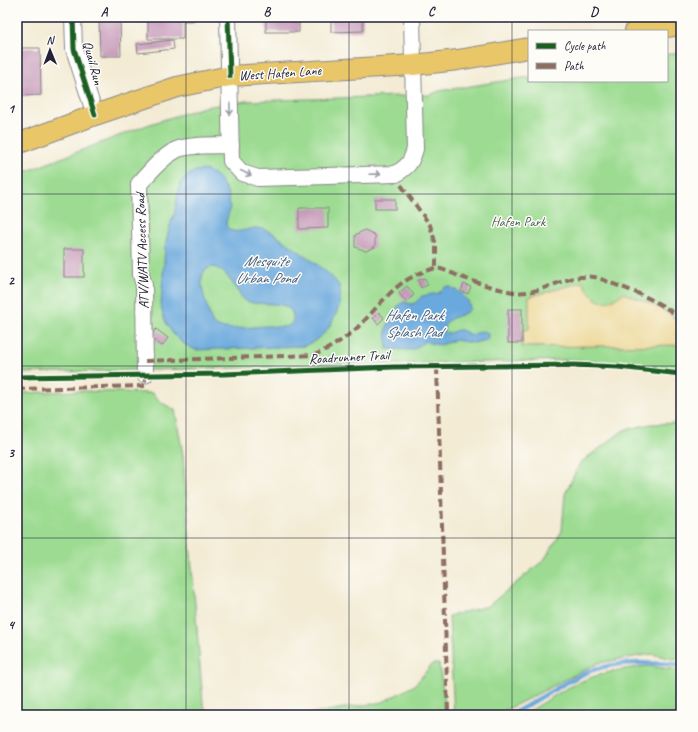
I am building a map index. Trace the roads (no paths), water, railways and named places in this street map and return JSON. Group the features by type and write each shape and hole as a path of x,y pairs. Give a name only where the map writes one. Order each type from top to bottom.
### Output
{"main road":[{"path":"639,26 681,25"},
{"name":"West Hafen Lane","path":"17,144 177,87 230,76 413,65 458,60 528,48"}],"street":[{"name":"Quail Run","path":"73,17 74,49 95,115"},
{"path":"228,17 231,161 242,173 258,178 396,174 407,166 415,149 412,17"},
{"name":"ATV/WATV Access Road","path":"146,375 144,285 141,275 139,184 165,157 177,150 191,147 231,145"}],"water":[{"name":"Mesquite Urban Pond","path":"205,170 215,175 225,187 230,203 226,223 226,226 229,229 232,231 239,231 259,228 270,232 309,258 335,280 340,290 339,306 328,328 314,341 304,346 196,350 183,343 172,332 162,312 161,305 165,246 174,215 180,184 186,176 195,171","holes":["213,267 228,277 244,300 256,303 280,305 291,310 293,316 291,323 288,326 283,327 263,326 234,329 222,328 214,325 204,298 202,278 207,269"]},
{"name":"Hafen Park Splash Pad","path":"446,286 462,294 468,301 470,309 447,322 444,332 451,333 456,330 461,330 472,335 484,331 488,334 487,340 473,343 455,340 440,345 425,341 416,348 410,350 387,349 386,329 389,323 394,319 397,308 400,304 405,302 411,304 415,303 422,296 439,293"}],"waterway":[{"path":"510,715 569,681 590,671 612,665 635,663 681,665"}],"park label":[{"name":"Hafen Park","path":"518,221"}]}
